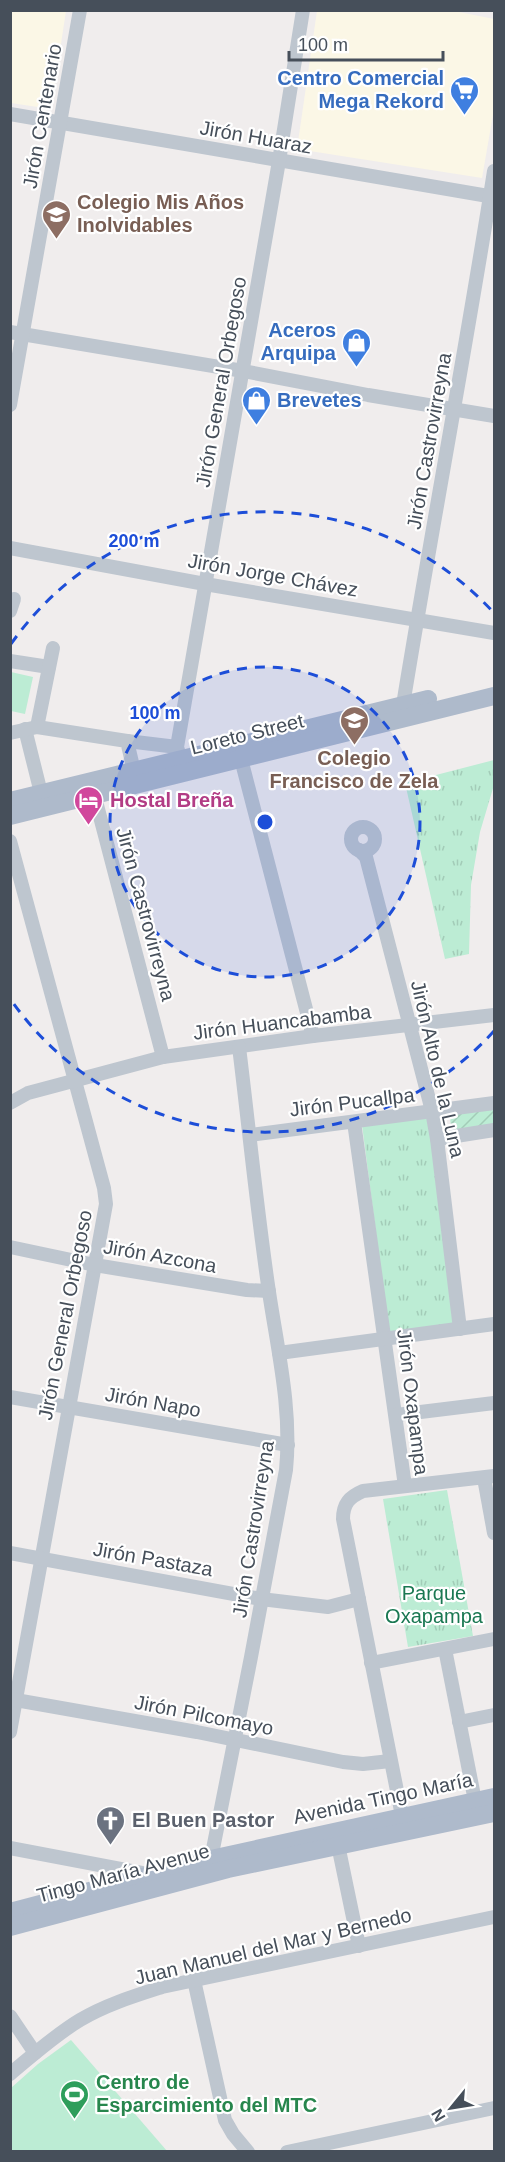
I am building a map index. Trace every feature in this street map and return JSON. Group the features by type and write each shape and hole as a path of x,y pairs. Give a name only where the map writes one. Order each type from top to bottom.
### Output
{"main road":[{"name":"Loreto Street","path":"10,801 41,793 93,789 241,759 495,684"},
{"name":"Loreto Street","path":"10,816 93,789 179,753 495,696"},
{"name":"Avenida Tingo María","path":"212,1865 402,1816 495,1797"},
{"name":"Tingo María Avenue","path":"10,1912 149,1875 338,1845 495,1813"},
{"name":"Tingo María Avenue","path":"10,1927 212,1865"}],"street":[{"name":"Jirón Centenario","path":"10,405 17,333 60,122 80,10"},
{"name":"Jirón General Orbegoso","path":"179,753 205,584 303,10"},
{"name":"Jirón Huaraz","path":"10,114 493,196"},
{"name":"Jirón Castrovirreyna","path":"404,711 417,619 493,196 495,171"},
{"path":"17,333 243,371 368,396 495,416"},
{"name":"Jirón Jorge Chávez","path":"10,548 495,633"},
{"path":"41,793 20,730 49,667 53,648"},
{"path":"10,661 49,667"},
{"path":"20,730 127,741 179,753"},
{"path":"127,741 134,771"},
{"path":"241,759 314,1036"},
{"name":"Jirón Castrovirreyna","path":"93,789 163,1057"},
{"name":"Jirón General Orbegoso","path":"10,841 76,1080 104,1188 106,1204 14,1699 10,1732"},
{"name":"Jirón Alto de la Luna","path":"365,852 432,1111 460,1329"},
{"name":"Jirón Huancabamba","path":"10,1103 28,1093 163,1057 314,1036 495,1015"},
{"name":"Jirón Castrovirreyna","path":"212,1865 286,1470 288,1445 288,1417 269,1291 239,1047"},
{"name":"Jirón Pucallpa","path":"250,1135 495,1103"},
{"name":"Jirón Oxapampa","path":"354,1122 405,1486 355,1494 347,1502 344,1519 402,1816"},
{"path":"437,1139 495,1130"},
{"name":"Jirón Azcona","path":"10,1247 247,1290 269,1291"},
{"path":"279,1353 495,1324"},
{"name":"Jirón Napo","path":"10,1397 288,1445"},
{"path":"396,1414 495,1403"},
{"path":"405,1486 489,1477 495,1533"},
{"name":"Jirón Pastaza","path":"10,1553 261,1599 328,1607 359,1599"},
{"path":"371,1663 495,1639"},
{"path":"445,1649 475,1801"},
{"name":"Jirón Pilcomayo","path":"14,1699 343,1762 363,1764 390,1761"},
{"path":"459,1722 495,1715"},
{"path":"338,1845 358,1946"},
{"path":"10,1848 149,1875"},
{"name":"Juan Manuel del Mar y Bernedo","path":"10,2074 67,2028 100,2009 162,1987 495,1917"},
{"path":"194,1980 225,2120 233,2134 248,2151"},
{"path":"10,2016 35,2053"},
{"path":"287,2151 495,2108"}],"shaded area":[{"path":"10,11 66,11 51,109 11,103"},
{"path":"317,11 454,11 494,19 494,109 482,178 297,149"}],"green space":[{"path":"11,672 33,677 25,714 11,711"},
{"path":"494,760 494,785 480,832 471,885 469,954 445,959 405,783"},
{"path":"494,1108 494,1124 451,1130 450,1115"},
{"path":"428,1117 453,1324 389,1333 362,1125"},
{"name":"Parque Oxapampa","path":"447,1490 473,1636 408,1647 383,1499"},
{"name":"Centro de Esparcimiento del MTC","path":"71,2040 167,2151 11,2151 11,2088 38,2064"}],"place":[{"name":"Centro Comercial Mega Rekord","path":"465,116"},
{"name":"Colegio Mis Años Inolvidables","path":"56,240"},
{"name":"Aceros Arquipa","path":"357,368"},
{"name":"Brevetes","path":"256,426"},
{"name":"Colegio Francisco de Zela","path":"354,746"},
{"name":"Hostal Breña","path":"89,826"},
{"name":"El Buen Pastor","path":"111,1846"},
{"name":"Centro de Esparcimiento del MTC","path":"75,2120"}]}
